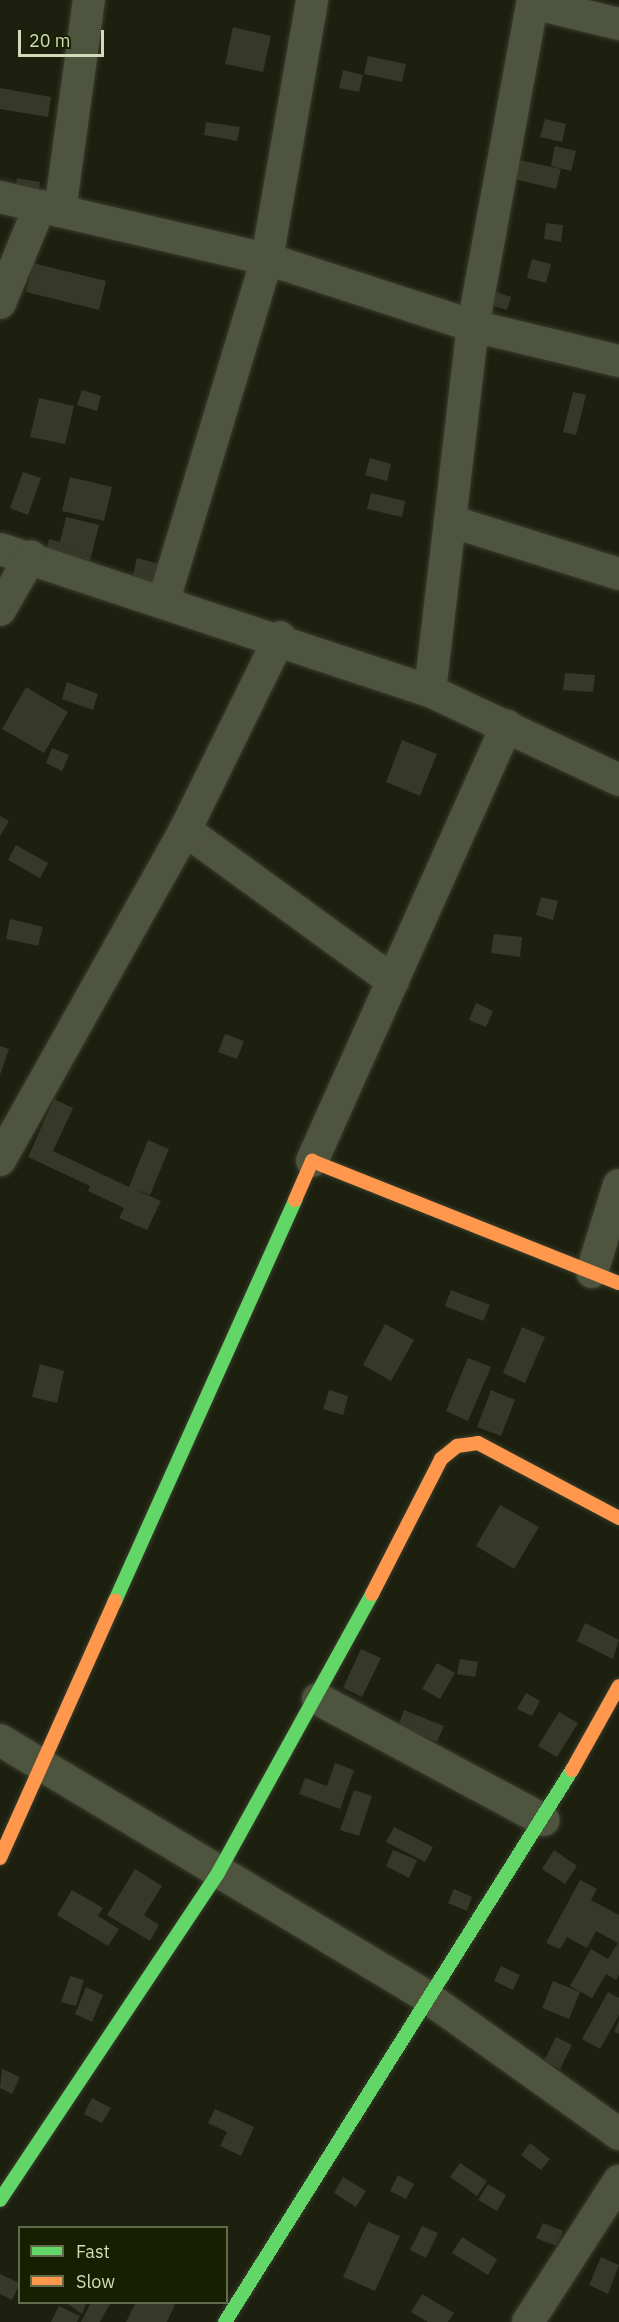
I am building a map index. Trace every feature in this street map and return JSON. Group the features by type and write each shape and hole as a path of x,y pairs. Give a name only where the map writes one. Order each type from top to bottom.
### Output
{"street":[{"path":"0,303 50,208 89,0"},
{"path":"164,600 267,259 312,0"},
{"path":"430,691 473,326 533,2 619,24"},
{"path":"0,197 267,259 473,326 619,361"},
{"path":"450,521 619,574"},
{"path":"0,549 31,556 280,637 430,691 619,780"},
{"path":"0,610 31,556"},
{"path":"2,1153 185,830 280,637"},
{"path":"0,1858 507,726"},
{"path":"185,830 393,981"},
{"path":"312,1161 605,1278 619,1185"},
{"path":"0,2200 218,1873 318,1699 441,1459 457,1446 478,1443 619,1518"},
{"path":"225,2322 427,1997 544,1820 619,1686"},
{"path":"318,1699 544,1820"},
{"path":"0,1740 40,1768 427,1997 619,2134"},
{"path":"528,2322 619,2181"}],"building":[{"path":"233,27 271,36 263,72 225,64"},
{"path":"368,56 406,64 402,82 364,74"},
{"path":"343,70 363,75 359,92 339,88"},
{"path":"0,88 51,97 48,117 0,109"},
{"path":"545,119 566,124 562,142 540,137"},
{"path":"206,122 240,127 237,141 204,135"},
{"path":"555,146 576,151 571,171 551,166"},
{"path":"514,159 561,169 556,189 510,178"},
{"path":"17,178 40,182 36,205 13,201"},
{"path":"546,223 563,225 561,242 544,239"},
{"path":"532,259 551,264 546,283 527,278"},
{"path":"33,263 106,281 99,310 26,292"},
{"path":"492,290 511,297 507,310 487,304"},
{"path":"82,390 101,396 97,411 77,405"},
{"path":"573,392 586,395 576,435 563,432"},
{"path":"39,398 74,406 65,444 30,437"},
{"path":"370,458 391,464 387,481 365,475"},
{"path":"23,472 41,478 28,515 10,508"},
{"path":"70,477 112,487 104,521 62,511"},
{"path":"371,493 405,501 402,517 367,509"},
{"path":"66,517 99,525 88,569 45,559 49,539 60,542"},
{"path":"137,558 160,564 153,593 130,587"},
{"path":"565,673 595,675 593,692 563,690"},
{"path":"67,682 98,694 93,710 62,699"},
{"path":"26,687 68,712 44,753 2,729"},
{"path":"402,740 437,754 420,796 386,782"},
{"path":"52,748 69,755 62,771 46,763"},
{"path":"0,816 9,821 0,836"},
{"path":"16,845 48,863 40,878 8,860"},
{"path":"541,897 558,901 553,920 536,915"},
{"path":"10,919 43,927 38,946 6,939"},
{"path":"494,934 522,937 520,957 491,953"},
{"path":"476,1003 493,1011 486,1027 469,1020"},
{"path":"225,1034 244,1041 237,1059 218,1052"},
{"path":"0,1046 9,1049 0,1075"},
{"path":"54,1099 73,1108 53,1151 129,1187 148,1140 169,1149 150,1195 134,1189 161,1201 147,1230 119,1218 124,1208 88,1191 90,1186 28,1157"},
{"path":"451,1290 490,1305 483,1321 445,1306"},
{"path":"385,1324 414,1340 391,1381 363,1365"},
{"path":"522,1327 545,1337 525,1383 503,1373"},
{"path":"468,1358 491,1367 468,1421 446,1411"},
{"path":"40,1364 64,1371 57,1403 32,1397"},
{"path":"329,1390 348,1396 343,1415 323,1409"},
{"path":"491,1390 515,1400 501,1436 477,1427"},
{"path":"500,1505 539,1527 514,1569 476,1546"},
{"path":"585,1623 619,1640 613,1659 577,1641"},
{"path":"361,1649 381,1658 362,1697 343,1688"},
{"path":"460,1659 478,1662 475,1677 457,1674"},
{"path":"437,1663 455,1673 440,1699 422,1689"},
{"path":"526,1693 540,1701 532,1716 517,1709"},
{"path":"404,1710 444,1726 437,1742 398,1726"},
{"path":"559,1712 578,1723 557,1757 538,1746"},
{"path":"335,1763 354,1770 340,1809 299,1794 305,1778 327,1786"},
{"path":"354,1790 372,1796 359,1836 340,1830"},
{"path":"394,1827 433,1847 425,1862 386,1842"},
{"path":"393,1850 417,1860 409,1878 386,1866"},
{"path":"554,1850 577,1866 565,1884 542,1869"},
{"path":"135,1869 162,1886 144,1915 159,1925 150,1941 107,1915"},
{"path":"580,1880 597,1889 591,1900 619,1915 619,1975 616,1980 606,1974 592,1998 570,1986 591,1949 608,1959 618,1943 596,1931 587,1948 567,1937 560,1949 546,1943"},
{"path":"454,1889 472,1897 467,1911 448,1903"},
{"path":"72,1890 103,1908 98,1916 119,1929 108,1946 57,1915"},
{"path":"501,1966 520,1975 513,1990 494,1981"},
{"path":"70,1976 84,1980 76,2006 61,2002"},
{"path":"553,1981 580,1992 569,2019 542,2008"},
{"path":"86,1987 103,1995 92,2022 75,2014"},
{"path":"608,1992 619,1998 619,2015 600,2049 582,2039"},
{"path":"619,2020 619,2034 614,2032"},
{"path":"556,2037 572,2045 560,2069 544,2061"},
{"path":"2,2069 20,2077 12,2094 0,2088"},
{"path":"92,2098 111,2108 102,2123 84,2114"},
{"path":"215,2109 254,2127 241,2156 220,2146 227,2132 208,2123"},
{"path":"530,2143 550,2159 541,2170 521,2155"},
{"path":"460,2163 487,2181 477,2196 450,2177"},
{"path":"398,2175 414,2184 406,2199 390,2191"},
{"path":"343,2177 366,2191 356,2207 334,2193"},
{"path":"488,2184 506,2195 497,2211 478,2200"},
{"path":"368,2222 400,2236 375,2291 343,2277"},
{"path":"543,2223 563,2231 556,2246 536,2238"},
{"path":"422,2226 438,2233 426,2258 410,2250"},
{"path":"462,2237 497,2259 488,2275 452,2253"},
{"path":"601,2257 619,2265 608,2294 589,2285"},
{"path":"0,2274 18,2282 12,2300 0,2294"},
{"path":"422,2294 454,2313 448,2322 428,2322 411,2312"},
{"path":"68,2304 86,2304 82,2314"},
{"path":"90,2304 110,2304 100,2322 81,2322"},
{"path":"135,2304 175,2304 167,2322 126,2322"},
{"path":"59,2306 80,2316 77,2322 51,2322"}],"traffic: fast":[{"path":"115,1601 295,1200"},
{"path":"0,2200 218,1873 372,1594"},
{"path":"225,2322 572,1770"}],"traffic: slow":[{"path":"295,1200 312,1161 619,1283"},
{"path":"372,1594 441,1459 457,1446 478,1443 619,1518"},
{"path":"0,1858 115,1601"},
{"path":"572,1770 619,1686"}]}
